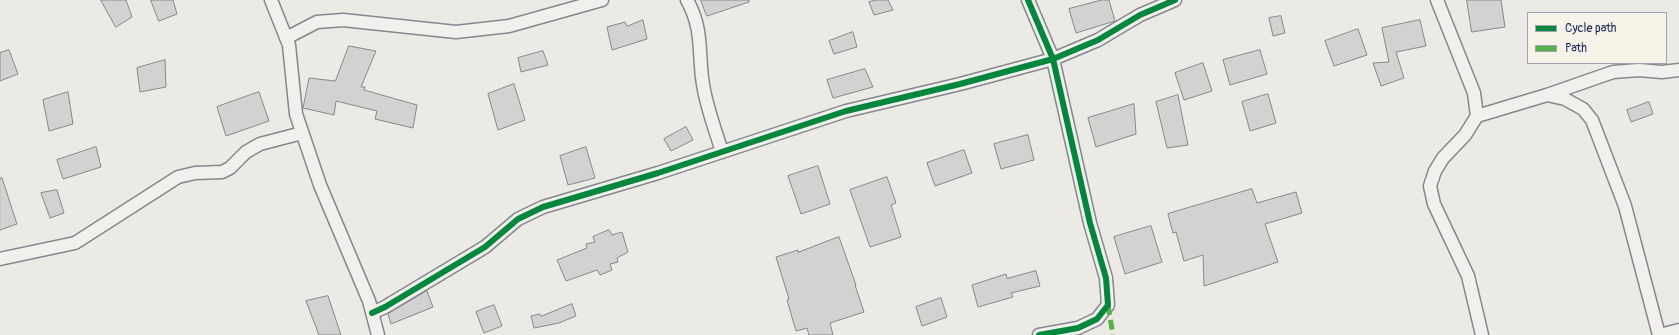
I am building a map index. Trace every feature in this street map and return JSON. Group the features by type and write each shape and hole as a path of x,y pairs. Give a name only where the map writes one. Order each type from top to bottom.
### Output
{"street":[{"path":"271,0 289,45 296,114 302,133 320,185 369,301 378,335"},
{"path":"286,38 317,22 343,20 456,32 509,26 602,0"},
{"path":"687,0 694,11 700,34 704,90 722,152"},
{"path":"1028,0 1053,59 1090,223 1106,278 1108,305 1097,319 1078,328 1039,335"},
{"path":"372,313 385,307 465,260 485,247 518,220 543,207 722,152 846,111 960,84 1053,59 1098,40 1140,15 1175,0"},
{"path":"1437,0 1474,93 1477,116 1465,135 1443,158 1435,171 1430,186 1434,204 1468,276 1482,335"},
{"path":"1477,116 1547,95 1613,72 1639,70 1662,72 1679,70"},
{"path":"1547,95 1565,99 1583,109 1592,120 1625,206 1659,335 1679,330"},
{"path":"0,259 76,243 178,177 195,173 222,172 230,168 246,152 260,144 302,133"}],"building":[{"path":"101,0 126,0 132,17 116,27"},
{"path":"151,0 173,0 177,14 159,21"},
{"path":"701,0 749,0 749,2 707,16"},
{"path":"888,0 893,10 874,15 869,2"},
{"path":"1102,0 1109,0 1115,21 1076,33 1069,9"},
{"path":"1467,0 1501,0 1505,27 1472,32"},
{"path":"1281,16 1285,33 1273,36 1269,18"},
{"path":"643,20 647,39 612,50 607,27 625,22 627,26"},
{"path":"1420,20 1426,46 1396,52 1404,78 1381,86 1373,63 1389,62 1382,28"},
{"path":"1358,29 1367,55 1334,66 1325,41"},
{"path":"853,32 857,47 834,54 829,41"},
{"path":"349,46 376,51 361,87 365,87 364,90 417,105 413,128 375,119 377,111 336,101 334,115 303,108 309,78 335,81"},
{"path":"9,50 18,74 0,81 0,53"},
{"path":"1260,50 1267,74 1230,85 1223,60"},
{"path":"543,51 548,65 521,72 518,58"},
{"path":"165,60 166,87 140,92 137,68"},
{"path":"1203,63 1212,91 1184,100 1175,73"},
{"path":"865,69 873,87 833,98 827,80"},
{"path":"514,84 525,120 498,130 488,94"},
{"path":"68,92 73,124 49,131 43,100"},
{"path":"259,92 269,121 226,136 217,107"},
{"path":"1268,94 1276,123 1250,131 1242,102"},
{"path":"1178,95 1188,145 1167,148 1156,102"},
{"path":"1649,102 1653,114 1631,122 1627,110"},
{"path":"1134,104 1136,134 1096,147 1088,118"},
{"path":"686,127 693,140 671,151 664,139"},
{"path":"1028,135 1034,160 1001,169 994,144"},
{"path":"96,147 101,167 63,179 57,160"},
{"path":"586,147 595,178 568,185 560,156"},
{"path":"964,150 972,173 935,186 927,163"},
{"path":"818,166 830,204 801,214 788,176"},
{"path":"887,177 896,203 891,205 901,237 870,247 850,190"},
{"path":"0,178 2,178 17,224 0,230"},
{"path":"1252,189 1257,203 1296,192 1302,213 1265,224 1278,262 1204,286 1203,255 1184,261 1176,232 1173,233 1168,214"},
{"path":"57,190 64,213 50,218 41,193"},
{"path":"1151,226 1162,262 1125,274 1114,237"},
{"path":"609,230 612,235 622,232 628,252 617,258 618,262 610,264 612,270 600,275 597,270 566,281 557,260 587,248 586,244 595,242 593,237"},
{"path":"839,237 864,312 830,323 833,335 809,335 807,328 796,331 787,300 789,299 776,257 798,250 798,252"},
{"path":"1036,271 1040,286 1011,293 1013,297 978,307 972,285 1006,274 1007,278"},
{"path":"427,291 433,307 391,324 388,314"},
{"path":"328,296 341,335 319,335 306,301"},
{"path":"941,298 947,317 922,326 916,307"},
{"path":"572,304 576,316 559,323 534,328 531,316 540,314 541,316"},
{"path":"494,305 502,326 484,333 476,312"}],"marked path":[{"path":"1108,305 1113,335"}],"cycle path":[{"path":"1028,0 1053,59 1090,223 1106,278 1108,305 1097,319 1078,328 1039,335"},
{"path":"372,313 385,307 485,247 518,219 543,207 658,173 846,111 960,84 1053,59 1098,40 1140,15 1175,0"}]}
